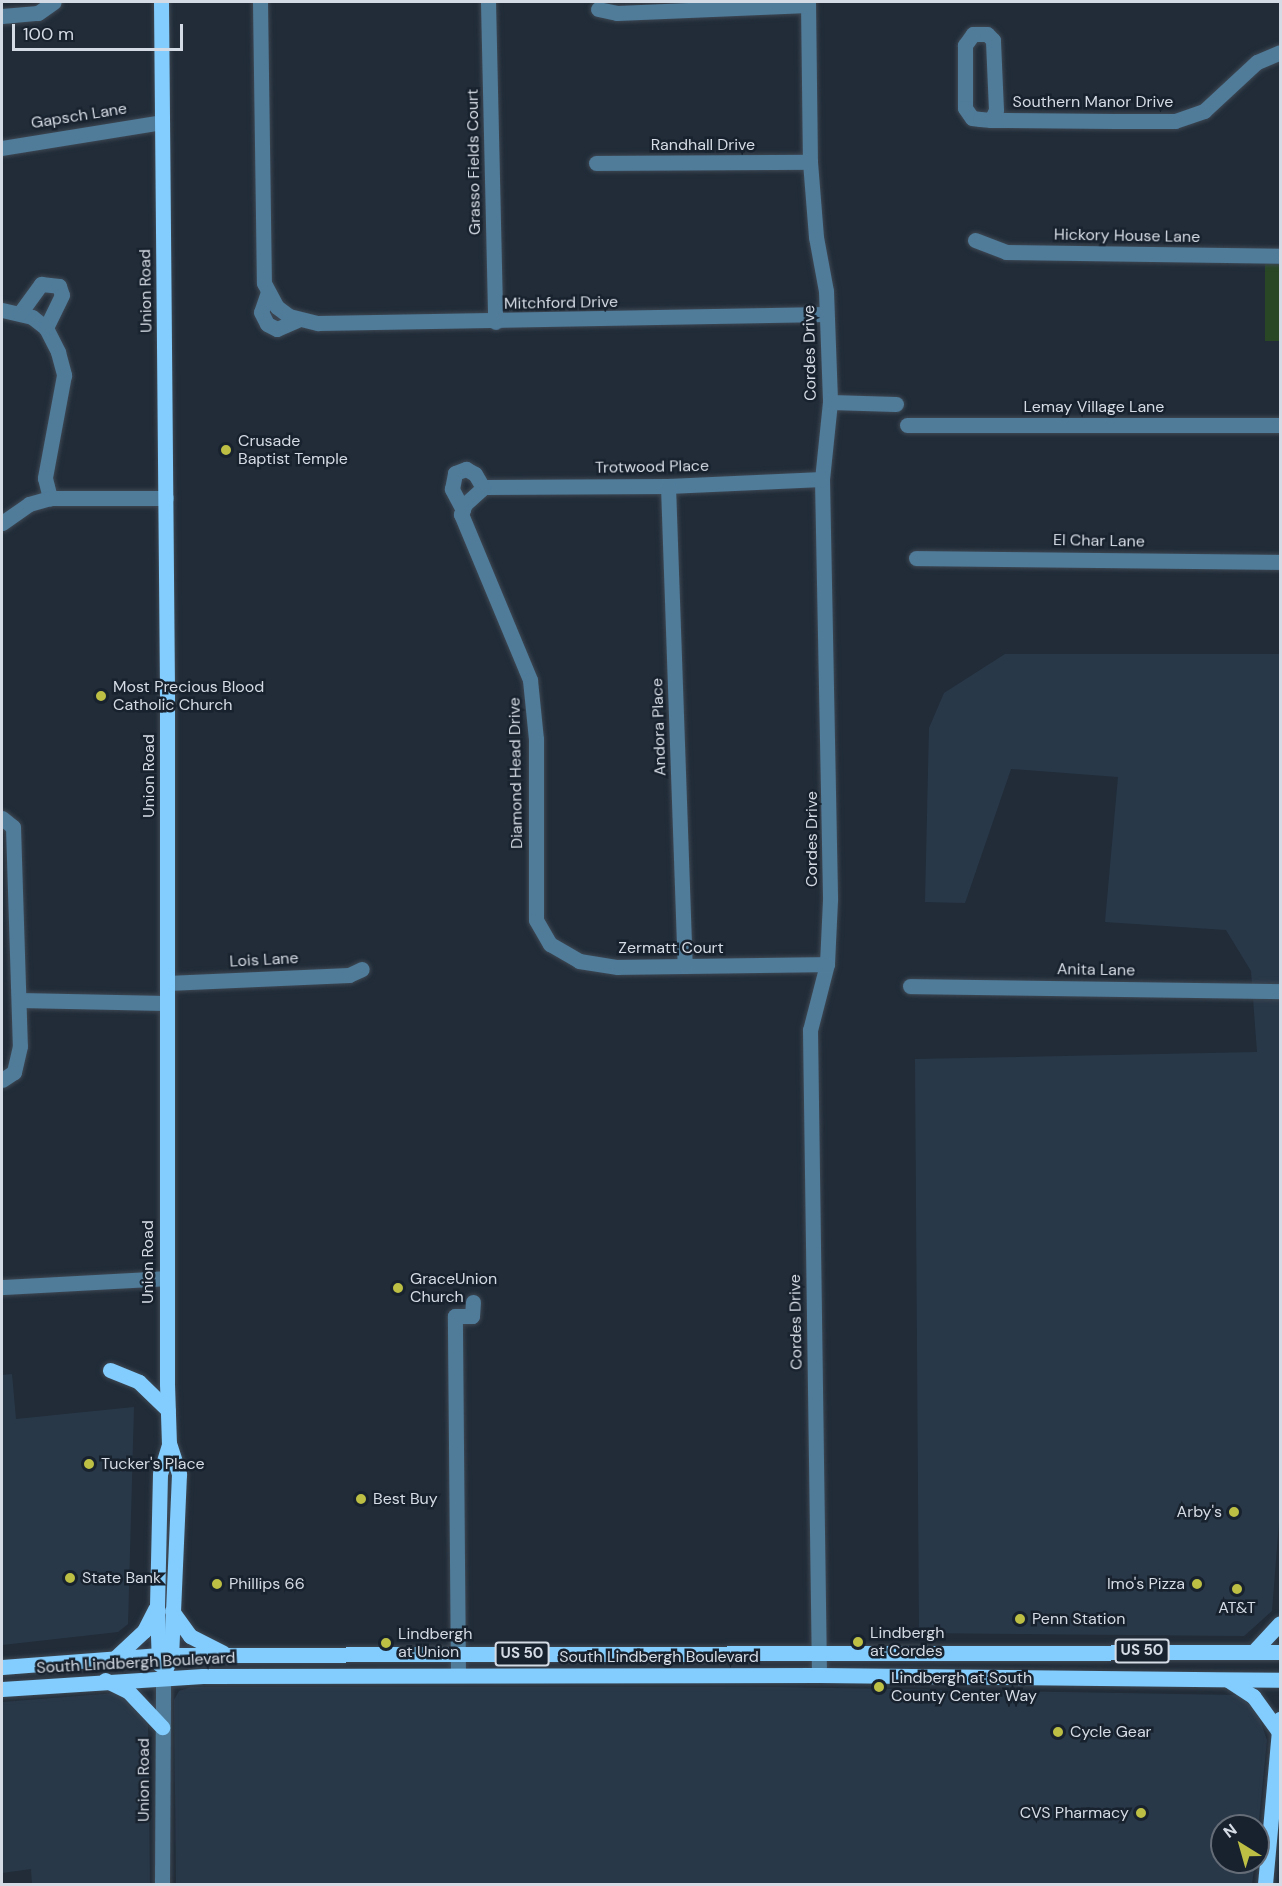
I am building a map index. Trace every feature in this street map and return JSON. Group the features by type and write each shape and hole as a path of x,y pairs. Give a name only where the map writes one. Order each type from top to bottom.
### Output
{"main road":[{"name":"Union Road","path":"161,2 166,498 166,1278 169,1443 179,1474 172,1611 162,1676"},
{"path":"110,1370 139,1382 168,1410"},
{"name":"Union Road","path":"164,1655 157,1606 160,1474 169,1443"},
{"path":"115,1657 144,1631 157,1606"},
{"path":"172,1611 190,1636 226,1654"},
{"path":"1254,1651 1281,1623"},
{"name":"South Lindbergh Boulevard","path":"2,1667 115,1657 226,1654 1281,1652"},
{"name":"South Lindbergh Boulevard","path":"2,1689 162,1676 819,1675 1281,1680"},
{"path":"105,1680 128,1691 162,1727"},
{"path":"1228,1680 1253,1696 1280,1726 1265,1884"}],"street":[{"path":"2,16 38,13 54,2"},
{"name":"Mitchford Drive","path":"260,2 262,258 268,292 277,307 297,320 318,323 495,322 826,314"},
{"name":"Grasso Fields Court","path":"489,2 495,322"},
{"path":"598,9 617,13 808,3"},
{"name":"Cordes Drive","path":"808,3 810,162 816,237 826,291 830,402 822,479 829,689 830,900 827,964 810,1030 819,1675"},
{"name":"Southern Manor Drive","path":"991,120 996,110 993,40 979,32 967,38 965,45 965,108 972,118 991,120 1175,121 1204,111 1257,62 1281,52"},
{"name":"Gapsch Lane","path":"2,148 162,122"},
{"name":"Randhall Drive","path":"596,163 810,162"},
{"name":"Hickory House Lane","path":"975,240 1006,252 1281,256"},
{"path":"20,313 41,284 59,285 62,295 46,328"},
{"path":"2,310 20,313 46,328 64,375 45,478 50,498"},
{"path":"830,402 896,404"},
{"name":"Lemay Village Lane","path":"907,425 1281,425"},
{"path":"466,469 475,474 483,488 467,504 452,489 455,473 466,469"},
{"name":"Trotwood Place","path":"483,488 668,486 822,479"},
{"name":"Andora Place","path":"668,486 685,966"},
{"path":"2,524 29,504 50,498 166,498"},
{"name":"Diamond Head Drive","path":"467,504 532,691 536,920"},
{"name":"El Char Lane","path":"916,558 1281,562"},
{"path":"2,1080 14,1072 16,1064 19,1000 7,823"},
{"name":"Zermatt Court","path":"536,920 550,944 579,962 618,967 827,964"},
{"name":"Lois Lane","path":"167,983 349,975 362,969"},
{"name":"Anita Lane","path":"910,986 1281,991"},
{"path":"19,1000 166,1003"},
{"path":"2,1287 166,1278"},
{"path":"458,1675 455,1317 472,1316 473,1302"},
{"name":"Union Road","path":"162,1676 162,1884"}],"shaded area":[{"path":"1005,654 1280,654 1280,1509 1272,1611 1244,1636 919,1633 915,1059 1257,1052 1251,971 1226,930 1105,922 1118,777 1011,769 965,903 925,902 929,728 944,693"},
{"path":"12,1374 16,1419 134,1407 128,1624 118,1632 2,1645 2,1375"},
{"path":"191,1687 778,1687 1238,1695 1250,1702 1258,1714 1267,1740 1260,1814 1210,1814 1210,1874 1253,1874 1252,1884 176,1884 174,1700 179,1691"},
{"path":"116,1693 127,1696 148,1722 150,1884 32,1884 31,1869 2,1873 2,1702"}],"green space":[{"path":"1265,264 1280,264 1280,341 1265,341"}],"place":[{"name":"Crusade Baptist Temple","path":"226,450"},
{"name":"Most Precious Blood Catholic Church","path":"101,696"},
{"name":"GraceUnion Church","path":"398,1288"},
{"name":"Tucker's Place","path":"89,1464"},
{"name":"Best Buy","path":"361,1499"},
{"name":"Arby's","path":"1234,1512"},
{"name":"State Bank","path":"70,1578"},
{"name":"Phillips 66","path":"217,1584"},
{"name":"Imo's Pizza","path":"1197,1584"},
{"name":"AT&T","path":"1237,1589"},
{"name":"Penn Station","path":"1020,1619"},
{"name":"Lindbergh at Cordes","path":"858,1642"},
{"name":"Lindbergh at Union","path":"386,1643"},
{"name":"Lindbergh at South County Center Way","path":"879,1687"},
{"name":"Cycle Gear","path":"1058,1732"},
{"name":"CVS Pharmacy","path":"1141,1813"}]}
